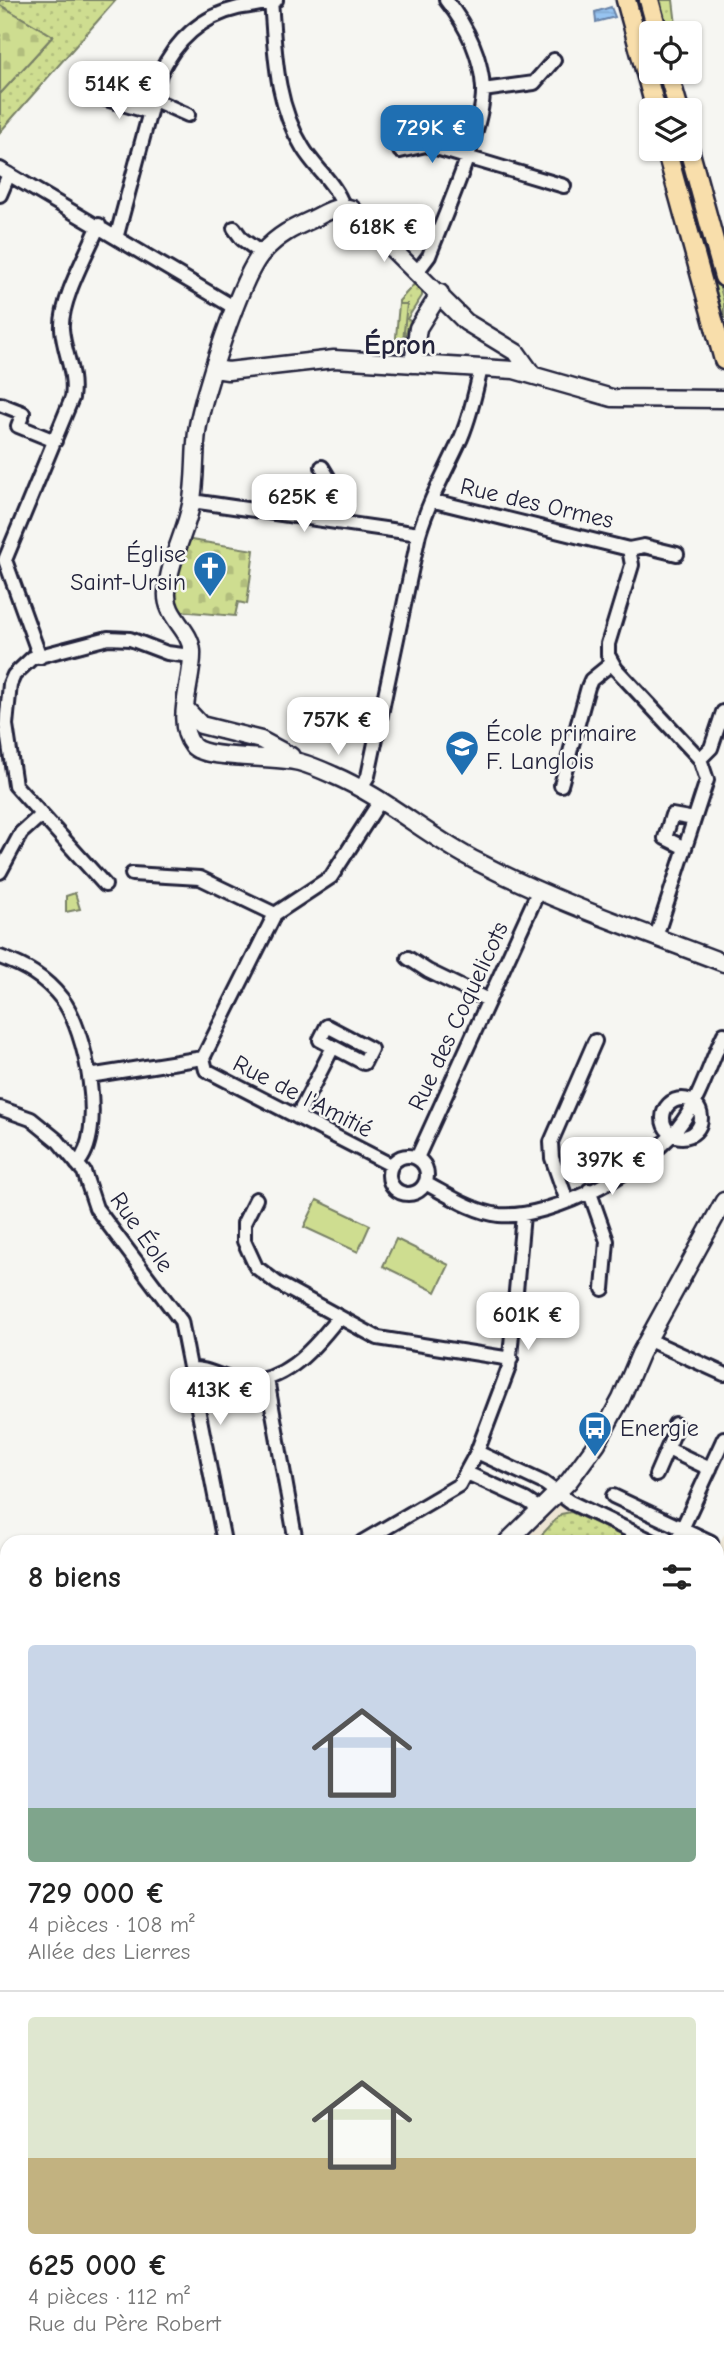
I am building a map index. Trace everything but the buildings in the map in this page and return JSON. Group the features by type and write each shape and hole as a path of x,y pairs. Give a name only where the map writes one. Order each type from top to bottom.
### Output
{"main road":[{"path":"626,0 653,98"},
{"path":"649,0 655,21"},
{"path":"669,161 724,360"},
{"path":"692,161 724,277"}],"street":[{"path":"213,0 218,14"},
{"path":"416,272 429,256 475,130 483,90 470,37 446,0"},
{"path":"117,235 151,106 170,54 194,28 218,14 273,1 282,103 301,146 336,190 343,206"},
{"path":"483,90 534,83 554,60"},
{"path":"99,97 188,115"},
{"path":"400,151 426,145 564,186"},
{"path":"0,195 4,171 117,235 235,308"},
{"path":"299,762 259,755 209,755 198,750 190,740 185,727 191,656 188,638 169,611 167,591 170,564 192,500 197,430 235,308 261,253 292,227 343,206 358,212 466,322 517,353 532,374"},
{"path":"40,657 5,560 72,398 75,380 64,340 63,314 99,225"},
{"path":"234,228 242,239 261,253"},
{"path":"413,363 418,328 440,293"},
{"path":"215,369 229,371 334,359 413,363 532,374 612,398 724,399"},
{"path":"360,789 368,776 419,534 434,500 439,480 462,436 481,369"},
{"path":"0,404 23,414 18,426 55,441"},
{"path":"322,467 328,477 322,520"},
{"path":"192,500 419,534"},
{"name":"Rue des Ormes","path":"434,500 629,549 644,546 677,554"},
{"path":"629,549 632,565 608,644 611,663 700,759 707,780 656,937"},
{"path":"105,885 40,816 13,779 6,725 7,698 40,657 108,638 130,639 167,653 191,656"},
{"path":"561,785 588,687 611,663"},
{"path":"187,710 201,724 261,740 299,762 360,789 474,861 538,892 724,963"},
{"path":"700,759 711,748 723,712"},
{"path":"190,740 201,724"},
{"path":"89,1076 203,1058 275,915 331,877 380,801"},
{"path":"685,848 665,838 672,815 694,819"},
{"path":"0,872 22,833 40,816"},
{"path":"132,874 200,878 275,915"},
{"name":"Rue des Coquelicots","path":"417,1158 538,892"},
{"path":"0,957 32,970 63,999 80,1035 89,1076 89,1133 86,1152 77,1164"},
{"path":"408,958 428,971 488,1000"},
{"path":"693,1102 723,1039"},
{"path":"568,1201 552,1157 551,1142 595,1041"},
{"path":"297,1117 333,1047"},
{"name":"Rue de l'Amitié","path":"203,1058 206,1070 391,1165"},
{"path":"675,1100 693,1102 701,1113 700,1126 685,1138 673,1136 664,1126 666,1108 675,1100"},
{"name":"Rue Éole","path":"0,1108 31,1119 84,1172 96,1208 181,1321 193,1369"},
{"path":"425,1184 485,1212 523,1215 551,1209 589,1190 652,1156 673,1136"},
{"path":"403,1157 417,1158 426,1169 425,1184 417,1192 399,1192 389,1177 391,1165 403,1157"},
{"path":"589,1190 607,1241 603,1289"},
{"path":"256,1199 244,1223 243,1232 252,1261 269,1278 338,1318 394,1343 511,1359"},
{"path":"514,1535 558,1492 597,1443 724,1201"},
{"path":"374,1535 459,1485 477,1452 511,1359 523,1215"},
{"path":"223,1535 193,1369 236,1381 267,1379 295,1364 338,1318"},
{"path":"649,1340 723,1372"},
{"path":"267,1379 295,1535"},
{"path":"656,1475 668,1449 675,1424"},
{"path":"679,1535 724,1438"},
{"path":"668,1449 710,1469"},
{"path":"477,1452 558,1492 570,1502 639,1535"},
{"path":"467,1473 527,1500 541,1510"},
{"path":"613,1496 696,1535"}],"shaded area":[{"path":"569,1495 658,1535 528,1535"}],"green space":[{"path":"0,0 116,0 0,132 0,94 53,36 0,5"},
{"path":"632,0 642,0 648,21 639,21 639,26"},
{"path":"659,0 673,0 676,21 665,21"},
{"path":"0,5 53,36 0,94"},
{"path":"676,161 686,161 724,302 724,320 697,222"},
{"path":"417,281 422,286 422,296 407,319 410,321 403,343 406,304 399,304 399,301"},
{"path":"399,304 407,304 402,349 395,348"},
{"path":"185,539 254,550 247,604 238,602 235,616 179,611 175,599 176,571 179,569"},
{"path":"75,893 80,909 66,912 66,896"},
{"path":"317,1200 370,1225 358,1252 304,1227"},
{"path":"396,1239 449,1265 436,1292 383,1266"},
{"path":"571,1512 621,1535 542,1535 561,1514"}],"water":[{"path":"611,7 615,17 596,22 595,12"}],"place":[{"name":"Église Saint-Ursin","path":"210,598"},
{"name":"École primaire F. Langlois","path":"462,777"},
{"name":"Energie","path":"595,1458"}],"district":[{"name":"Épron","path":"400,345"}]}
